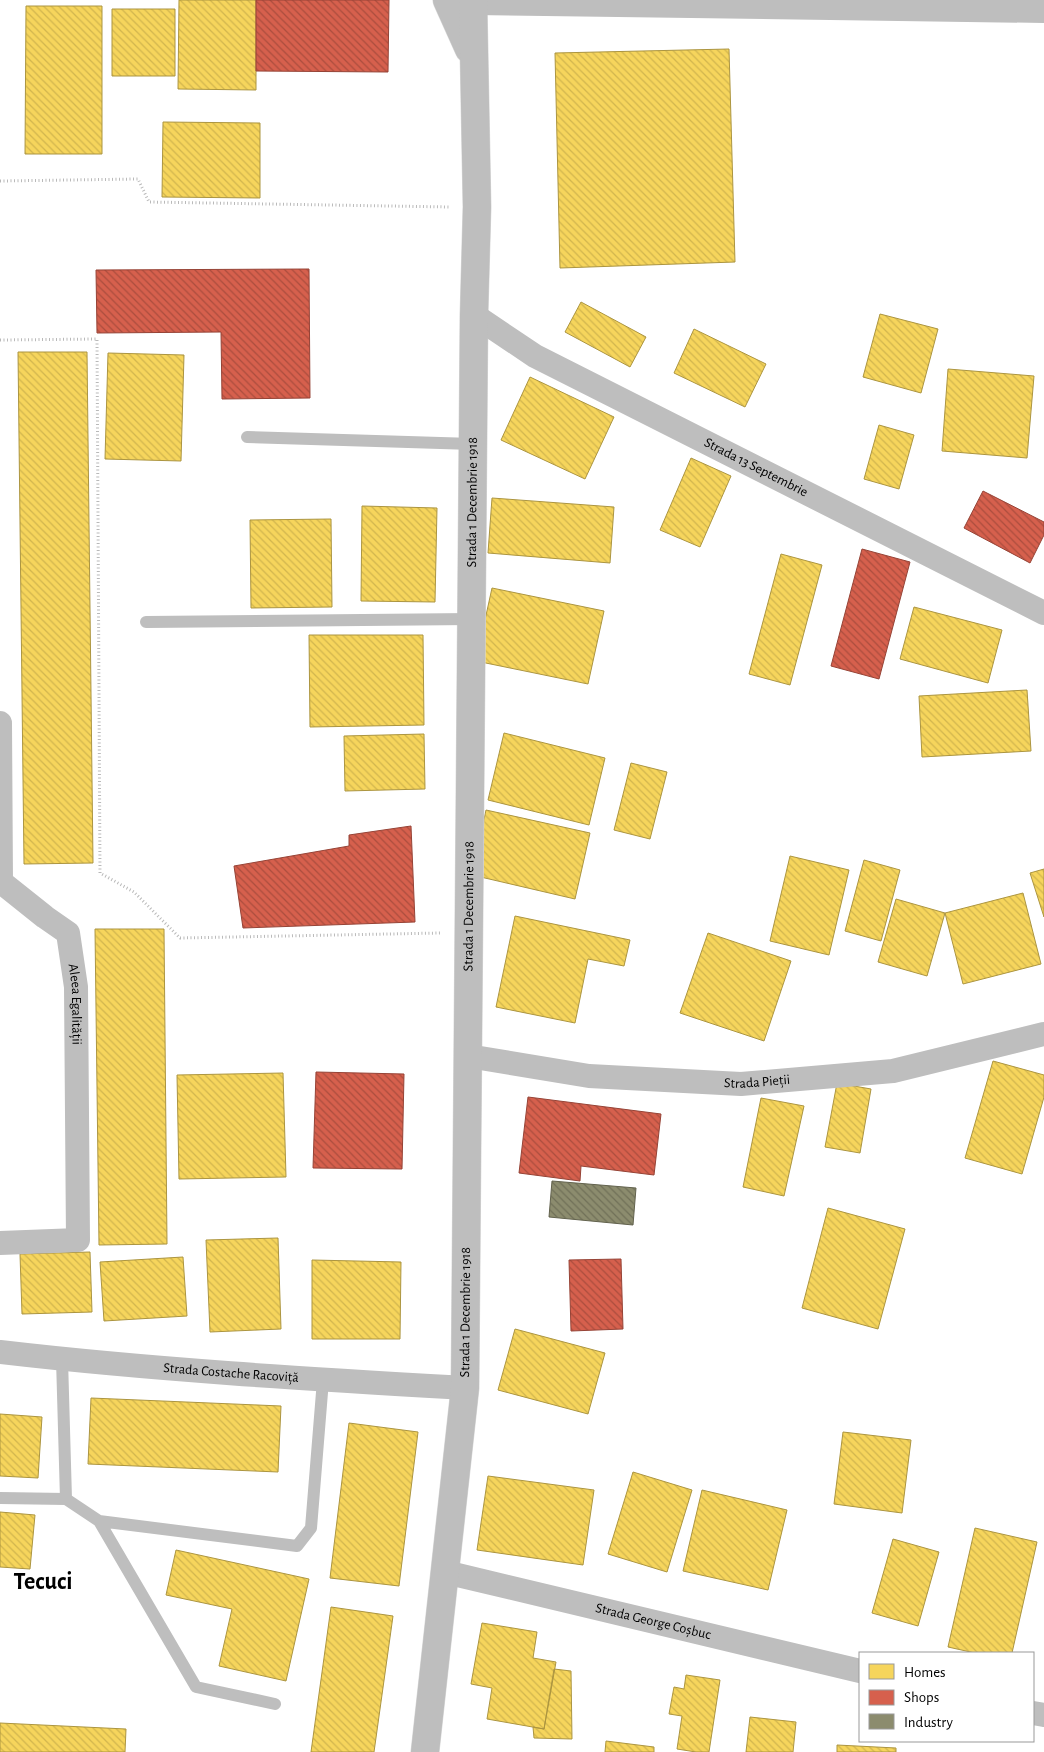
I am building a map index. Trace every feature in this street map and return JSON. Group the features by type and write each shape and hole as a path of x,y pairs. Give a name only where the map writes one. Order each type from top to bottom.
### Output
{"main road":[{"name":"Strada 1 Decembrie 1918","path":"425,1752 465,1388 474,315 477,207 474,60 465,1"}],"street":[{"path":"465,1 1044,11"},
{"name":"Strada 13 Septembrie","path":"474,315 535,356 1044,613"},
{"name":"Aleea Egalității","path":"0,723 1,882 45,917 68,932 76,987 78,1240 0,1243"},
{"name":"Strada Pieții","path":"468,1056 589,1076 741,1084 893,1071 1044,1034"},
{"name":"Strada Costache Racoviță","path":"0,1352 62,1359 322,1380 465,1388"},
{"name":"Strada George Coșbuc","path":"445,1572 859,1672"}],"lane":[{"path":"247,437 473,444"},
{"path":"146,622 472,618"},
{"path":"62,1359 66,1499"},
{"path":"99,1521 297,1546 311,1528 322,1380"},
{"path":"0,1498 66,1499 99,1521 196,1687 275,1704"}],"path":[{"path":"0,182 138,180 149,202 477,207"},
{"path":"0,340 97,339 100,873 134,892 180,938 470,933"}],"building: Homes":[{"path":"179,0 256,0 256,90 178,89"},
{"path":"26,6 102,6 102,154 25,154"},
{"path":"112,9 175,9 175,76 112,76"},
{"path":"729,49 735,262 560,268 555,53"},
{"path":"163,122 260,123 260,198 162,197"},
{"path":"581,302 646,337 630,367 565,332"},
{"path":"880,314 938,329 921,393 863,377"},
{"path":"694,329 766,364 745,407 674,373"},
{"path":"18,352 87,352 93,863 24,864"},
{"path":"108,353 184,355 181,461 105,459"},
{"path":"948,369 1034,376 1027,458 942,451"},
{"path":"530,377 614,417 585,479 501,440"},
{"path":"879,425 914,435 899,489 864,479"},
{"path":"691,458 731,476 700,547 660,530"},
{"path":"492,498 614,507 610,563 488,553"},
{"path":"362,506 437,508 435,602 361,601"},
{"path":"331,519 332,607 251,608 250,520"},
{"path":"781,554 822,565 790,685 749,674"},
{"path":"492,588 604,611 588,684 476,661"},
{"path":"914,607 1002,630 988,683 900,659"},
{"path":"309,635 423,635 424,725 310,727"},
{"path":"1027,690 1031,751 922,757 919,696"},
{"path":"504,733 605,758 589,825 488,800"},
{"path":"424,734 425,789 345,791 344,736"},
{"path":"631,763 667,772 650,839 614,830"},
{"path":"486,810 590,833 575,899 472,875"},
{"path":"790,856 849,870 829,955 770,941"},
{"path":"864,860 900,870 881,941 845,931"},
{"path":"1044,869 1044,917 1030,873"},
{"path":"1023,893 1041,964 963,984 945,913"},
{"path":"896,899 945,913 927,976 878,962"},
{"path":"515,916 630,940 624,966 588,959 575,1023 496,1007"},
{"path":"95,929 164,929 167,1244 99,1245"},
{"path":"708,933 791,961 764,1041 680,1013"},
{"path":"993,1061 1044,1075 1044,1097 1022,1174 965,1158"},
{"path":"283,1073 286,1177 179,1179 177,1075"},
{"path":"837,1083 871,1089 860,1153 825,1147"},
{"path":"761,1098 804,1106 784,1196 743,1187"},
{"path":"828,1208 905,1229 878,1329 802,1308"},
{"path":"278,1238 281,1329 210,1332 206,1240"},
{"path":"90,1252 92,1312 22,1314 20,1254"},
{"path":"183,1257 187,1316 104,1321 100,1262"},
{"path":"312,1260 401,1262 400,1339 312,1339"},
{"path":"515,1329 605,1353 588,1414 498,1390"},
{"path":"91,1398 281,1406 278,1472 88,1464"},
{"path":"0,1414 42,1417 38,1478 0,1476"},
{"path":"349,1423 418,1432 399,1586 330,1578"},
{"path":"843,1432 911,1440 902,1513 834,1504"},
{"path":"633,1472 692,1490 667,1572 608,1554"},
{"path":"488,1476 594,1490 583,1565 477,1550"},
{"path":"702,1490 787,1510 768,1590 683,1571"},
{"path":"0,1512 35,1515 30,1569 0,1567"},
{"path":"975,1528 1037,1542 1012,1652 970,1652 948,1647"},
{"path":"893,1539 939,1552 918,1626 872,1613"},
{"path":"176,1550 309,1579 286,1681 219,1666 232,1609 166,1595"},
{"path":"331,1607 393,1616 374,1752 311,1752"},
{"path":"482,1623 537,1632 533,1658 556,1662 544,1729 487,1719 492,1688 471,1684"},
{"path":"554,1669 571,1671 572,1739 534,1738 533,1727 544,1729"},
{"path":"686,1675 720,1680 709,1752 677,1749 682,1716 669,1714 674,1687 684,1689"},
{"path":"750,1717 796,1722 793,1752 746,1752"},
{"path":"0,1723 126,1729 125,1752 0,1752"},
{"path":"606,1741 654,1747 654,1752 605,1752"},
{"path":"837,1745 896,1748 896,1752 837,1752"}],"building: Shops":[{"path":"256,0 389,0 388,72 256,71"},
{"path":"309,269 310,398 222,399 221,332 97,333 96,270"},
{"path":"983,491 1044,522 1044,535 1030,563 964,528"},
{"path":"862,549 910,562 879,679 831,666"},
{"path":"411,826 415,922 243,928 234,866 349,846 349,835"},
{"path":"316,1072 404,1074 402,1169 313,1168"},
{"path":"528,1097 661,1114 654,1175 581,1166 580,1181 519,1173"},
{"path":"621,1259 623,1329 571,1331 569,1260"}],"building: Industry":[{"path":"552,1181 636,1188 633,1225 549,1217"}],"district":[{"name":"Tecuci","path":"43,1582"}]}
